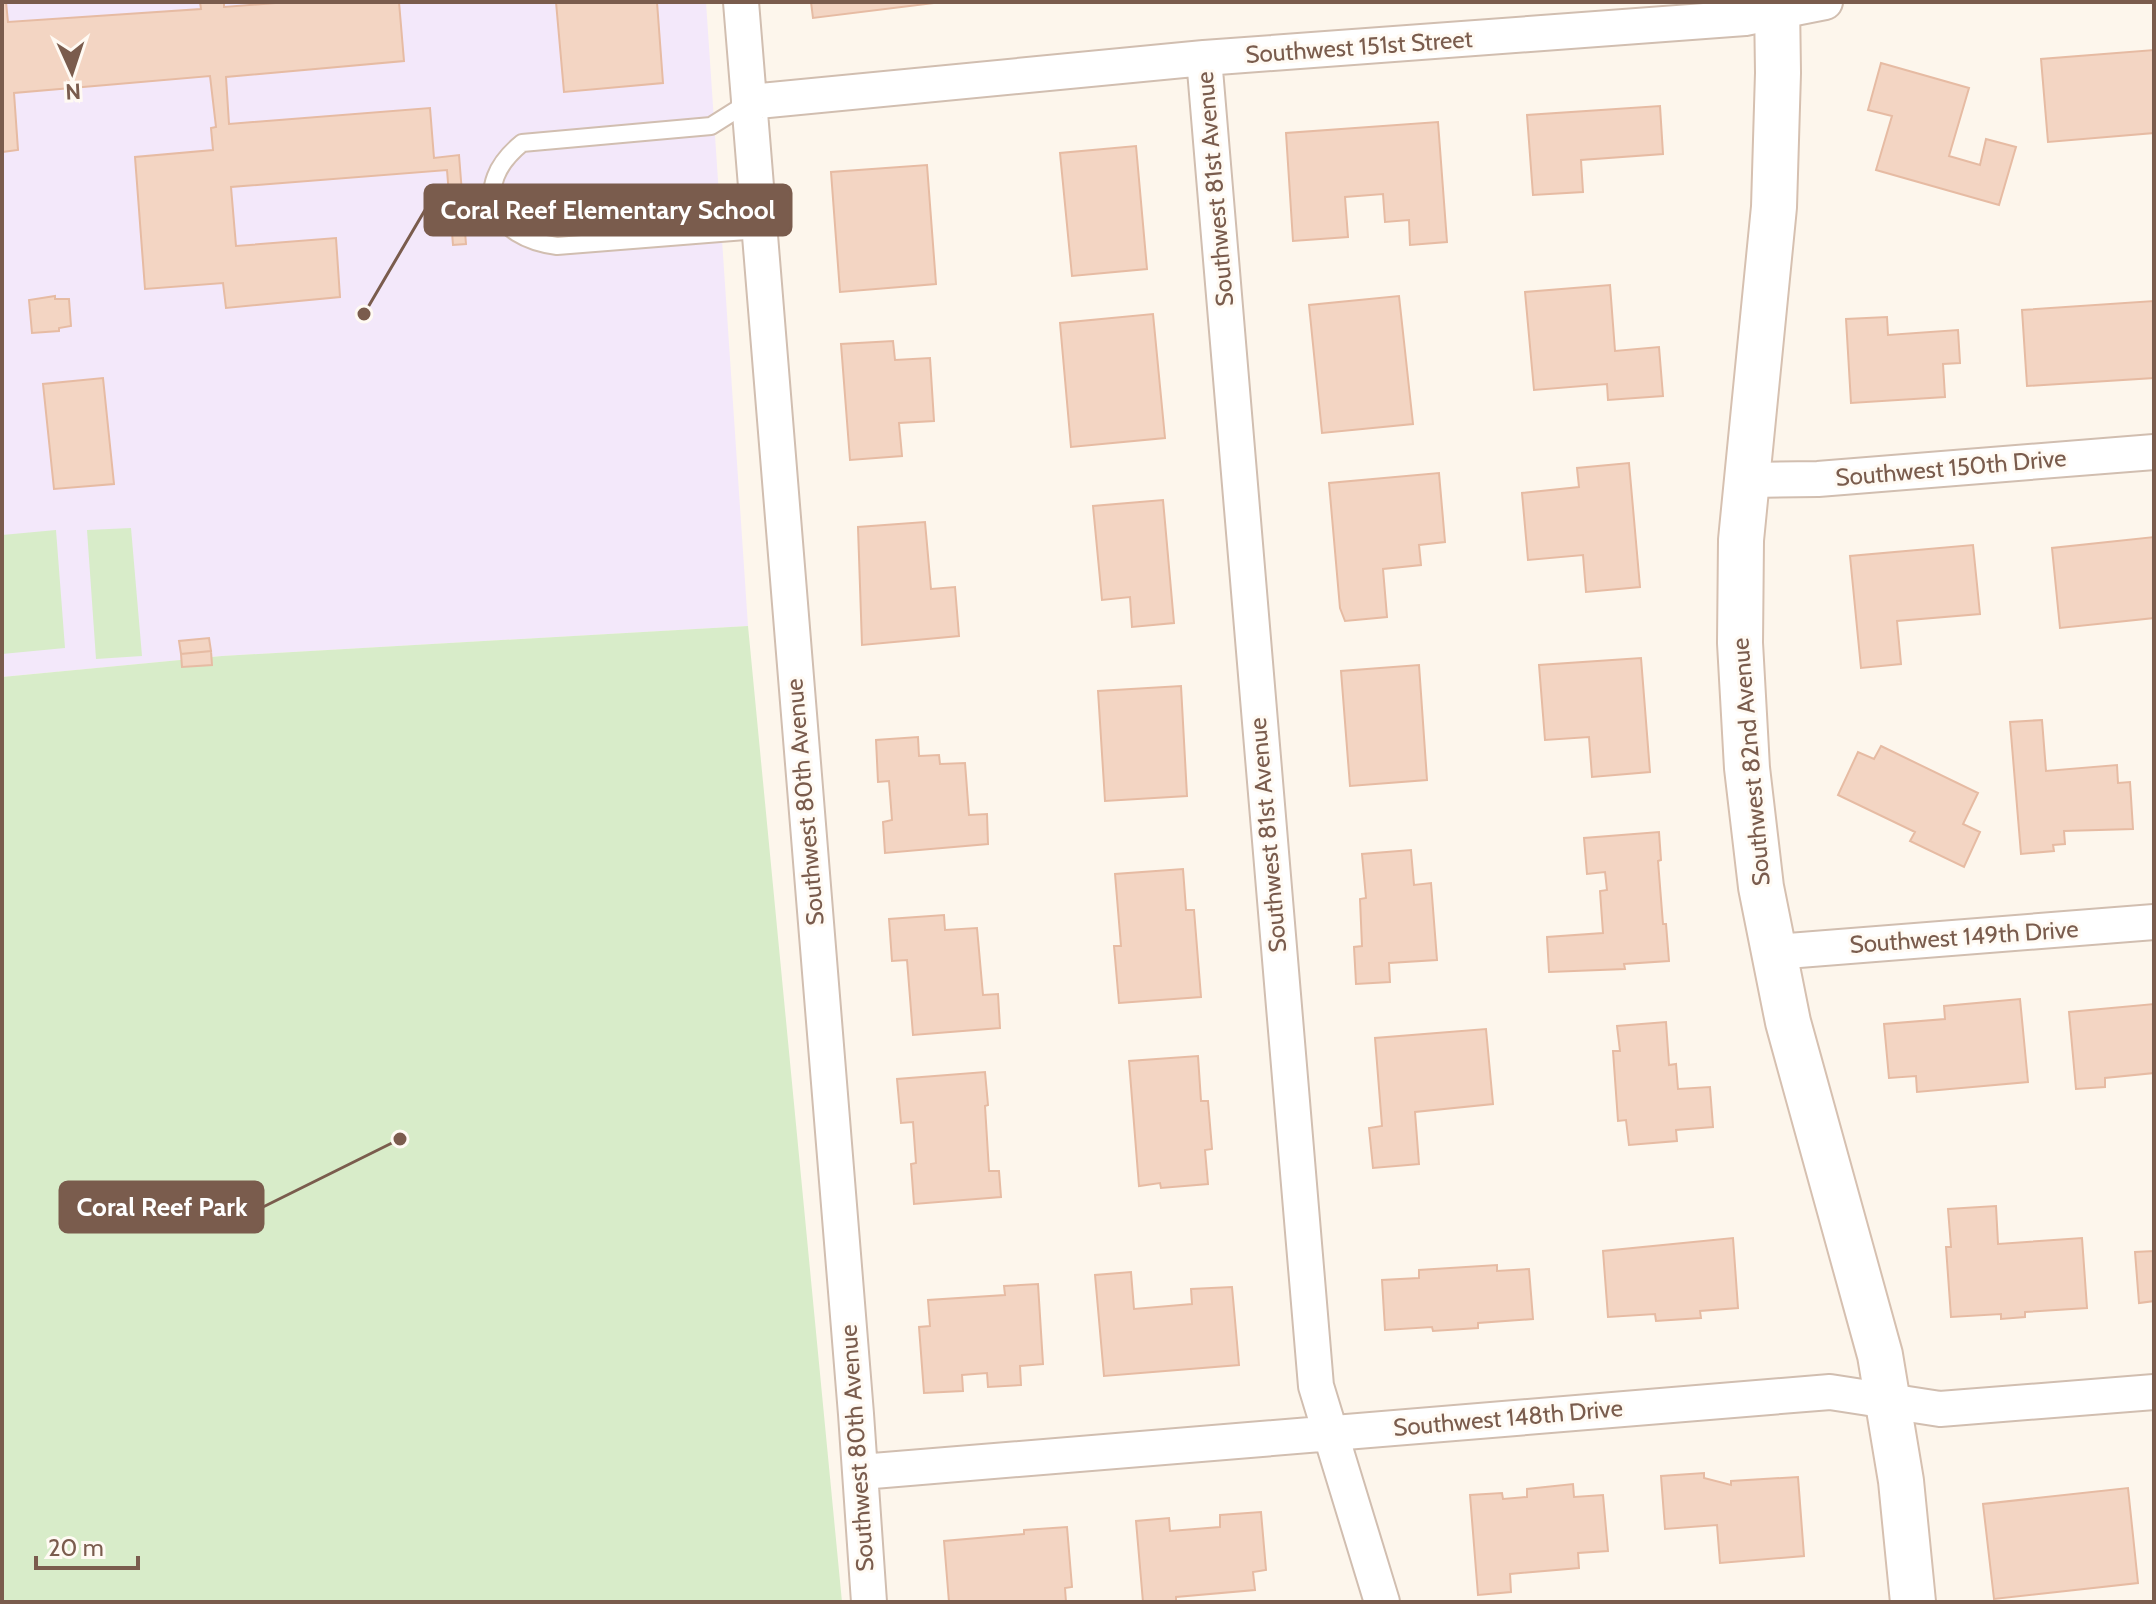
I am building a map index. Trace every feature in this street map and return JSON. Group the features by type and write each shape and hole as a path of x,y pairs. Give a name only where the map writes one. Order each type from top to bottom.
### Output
{"street":[{"name":"Southwest 80th Avenue","path":"741,2 869,1602"},
{"name":"Southwest 151st Street","path":"749,102 1204,58 1745,18 1778,8 1825,2"},
{"name":"Southwest 82nd Avenue","path":"1778,8 1774,207 1741,540 1740,643 1752,825 1788,1022 1880,1355 1901,1481 1913,1602"},
{"name":"Southwest 81st Avenue","path":"1204,58 1316,1386 1382,1602"},
{"name":"Southwest 150th Drive","path":"1748,480 1818,479 2154,452"},
{"name":"Southwest 149th Drive","path":"1774,952 2154,922"},
{"name":"Southwest 148th Drive","path":"861,1472 1830,1392 1940,1409 2154,1392"}],"lane":[{"path":"749,102 711,126 522,143 502,163 492,192 499,216 514,233 535,243 557,246 758,230"}],"shaded area":[{"path":"2,2 706,2 748,626 222,656 2,677"}],"green space":[{"path":"131,528 142,656 96,659 87,530"},
{"path":"56,530 65,648 2,654 2,535"},
{"path":"748,626 842,1602 2,1602 2,677 222,656"}],"building":[{"path":"2,2 6,2 8,22 201,9 200,2 224,2 224,7 288,2 399,2 404,61 226,77 229,124 430,108 434,158 459,155 466,244 453,245 447,170 231,187 236,246 336,238 340,297 226,308 223,283 145,289 135,157 213,150 211,128 216,127 210,76 14,93 18,150 2,152"},
{"path":"556,2 657,2 663,83 564,92"},
{"path":"811,2 942,2 813,18"},
{"path":"2154,50 2154,133 2048,142 2041,59"},
{"path":"1881,63 1969,88 1949,156 1980,165 1986,139 2016,147 1999,205 1876,170 1892,116 1868,110"},
{"path":"1660,106 1663,154 1581,160 1583,192 1533,195 1527,115"},
{"path":"1438,122 1447,242 1410,245 1409,220 1385,222 1383,194 1345,197 1348,237 1293,241 1286,133"},
{"path":"1136,146 1147,269 1072,276 1060,153"},
{"path":"927,165 936,284 840,292 831,172"},
{"path":"1610,285 1615,351 1659,347 1663,396 1608,400 1607,384 1534,390 1525,292"},
{"path":"55,296 55,299 69,299 71,326 59,328 59,331 32,333 29,300"},
{"path":"1399,296 1413,424 1322,433 1309,305"},
{"path":"2154,301 2154,378 2027,386 2022,310"},
{"path":"1153,314 1165,438 1071,447 1060,323"},
{"path":"1887,317 1888,335 1958,330 1960,363 1943,364 1945,397 1851,403 1846,319"},
{"path":"893,341 895,360 930,358 934,421 899,423 902,456 850,460 841,344"},
{"path":"103,378 114,484 54,489 43,384"},
{"path":"1629,463 1640,587 1586,592 1583,555 1528,560 1522,493 1579,487 1577,468"},
{"path":"1439,473 1445,542 1419,545 1421,565 1383,569 1387,617 1345,621 1340,608 1329,483"},
{"path":"1163,500 1174,623 1132,627 1130,597 1102,600 1093,506"},
{"path":"925,522 931,589 955,587 959,636 862,645 858,527"},
{"path":"2154,537 2154,618 2060,628 2052,548"},
{"path":"1973,545 1980,614 1897,621 1901,664 1861,668 1850,556"},
{"path":"209,638 211,651 181,654 179,641"},
{"path":"211,651 212,665 182,667 181,654"},
{"path":"1641,658 1650,772 1592,777 1589,737 1545,740 1539,665"},
{"path":"1419,665 1427,780 1350,786 1341,671"},
{"path":"1181,686 1187,796 1105,801 1098,691"},
{"path":"2042,720 2046,771 2117,765 2118,783 2130,782 2133,829 2064,831 2065,844 2053,845 2054,851 2021,854 2010,722"},
{"path":"918,737 919,756 939,755 940,764 965,763 969,815 987,814 988,844 885,853 883,822 892,820 889,781 878,782 876,740"},
{"path":"1881,746 1978,793 1963,824 1980,832 1964,867 1910,841 1915,832 1838,795 1858,752 1874,759"},
{"path":"1659,832 1661,860 1658,861 1669,961 1624,964 1625,969 1549,972 1547,937 1603,933 1600,891 1607,890 1605,872 1587,874 1584,838"},
{"path":"1411,850 1414,885 1431,883 1437,960 1389,963 1390,982 1356,984 1354,947 1362,946 1360,899 1366,898 1362,854"},
{"path":"1183,869 1186,910 1194,910 1201,997 1119,1003 1114,946 1121,946 1115,874"},
{"path":"944,915 945,930 977,928 983,995 998,994 1000,1028 913,1035 907,960 892,961 889,919"},
{"path":"2020,999 2028,1082 1917,1092 1916,1076 1889,1078 1884,1024 1945,1019 1944,1006"},
{"path":"2154,1004 2154,1073 2105,1078 2105,1087 2076,1089 2069,1012"},
{"path":"1666,1022 1669,1065 1676,1064 1678,1089 1710,1087 1713,1127 1676,1130 1677,1141 1629,1145 1626,1120 1618,1121 1613,1051 1620,1051 1617,1026"},
{"path":"1486,1029 1493,1104 1415,1112 1419,1164 1373,1168 1369,1128 1382,1126 1375,1038"},
{"path":"1198,1056 1201,1101 1208,1101 1212,1149 1205,1150 1208,1184 1161,1188 1160,1183 1139,1186 1129,1061"},
{"path":"985,1072 989,1171 999,1171 1001,1197 914,1204 911,1164 916,1163 913,1122 901,1123 897,1079"},
{"path":"1996,1206 1998,1244 2082,1238 2087,1308 2025,1312 2025,1317 2001,1319 2001,1314 1951,1317 1946,1247 1951,1247 1948,1209"},
{"path":"1733,1238 1738,1308 1700,1311 1701,1318 1656,1321 1655,1314 1608,1317 1603,1251"},
{"path":"2154,1251 2154,1301 2139,1303 2135,1252"},
{"path":"1497,1265 1497,1271 1529,1269 1533,1319 1478,1323 1478,1328 1385,1330 1382,1280 1419,1278 1419,1270"},
{"path":"1131,1272 1134,1309 1192,1304 1191,1289 1232,1287 1239,1365 1104,1376 1095,1275"},
{"path":"1038,1284 1043,1364 1020,1366 1021,1385 988,1387 987,1373 962,1375 963,1391 924,1393 919,1327 930,1326 928,1300 1005,1295 1004,1286"},
{"path":"1704,1473 1704,1478 1731,1485 1731,1481 1798,1477 1804,1556 1720,1563 1717,1525 1665,1529 1661,1476"},
{"path":"1573,1484 1574,1497 1603,1495 1608,1551 1578,1553 1579,1568 1510,1574 1511,1592 1478,1595 1470,1495 1502,1493 1503,1499 1527,1497 1527,1489"},
{"path":"2128,1488 2138,1583 1994,1599 1983,1504"},
{"path":"1261,1512 1266,1570 1253,1572 1255,1590 1176,1597 1176,1602 1143,1602 1136,1521 1169,1518 1170,1531 1220,1527 1220,1515"},
{"path":"1067,1527 1072,1587 1065,1588 1066,1602 949,1602 944,1541"}],"place":[{"name":"Coral Reef Elementary School","path":"364,314"},
{"name":"Coral Reef Park","path":"400,1139"}]}
